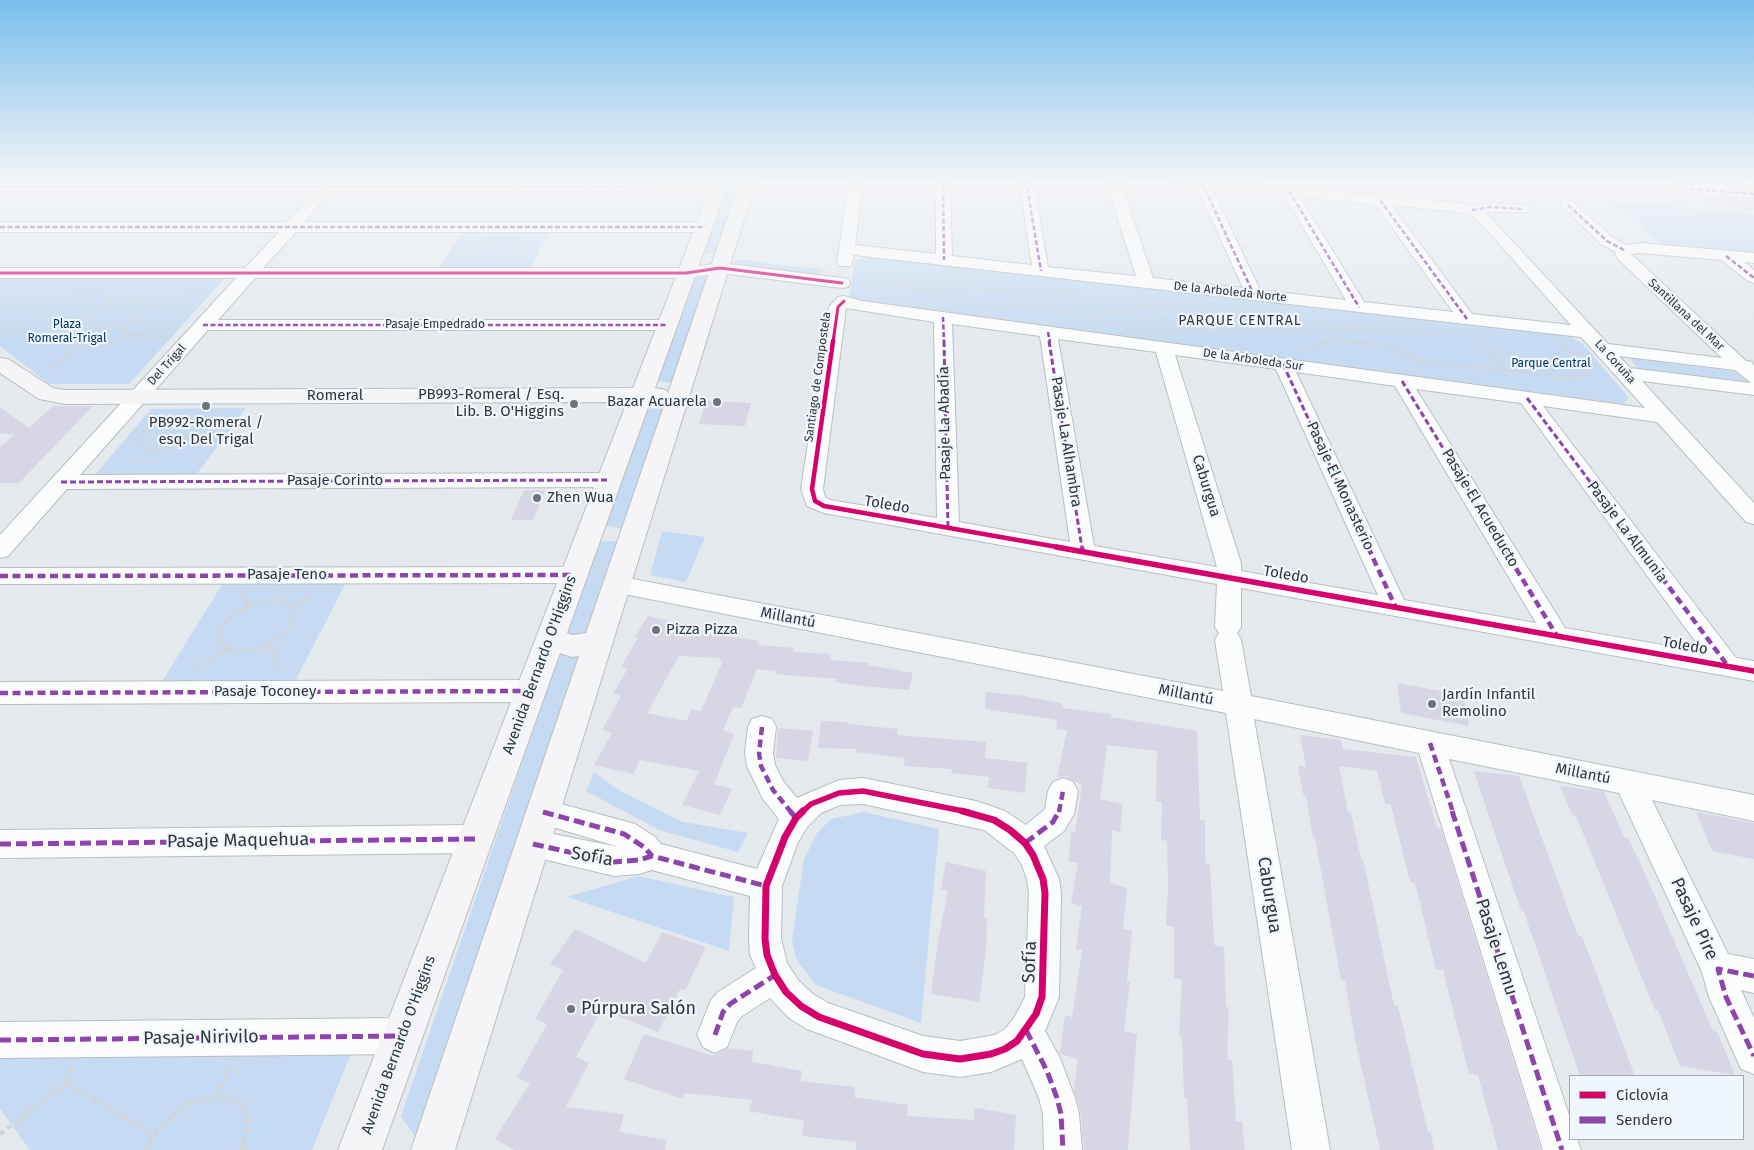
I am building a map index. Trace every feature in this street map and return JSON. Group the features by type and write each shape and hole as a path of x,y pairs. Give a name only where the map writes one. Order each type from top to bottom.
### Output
{"main road":[{"name":"Avenida Bernardo O'Higgins","path":"360,1150 701,235"},
{"path":"433,1150 679,395 729,258 735,235"},
{"name":"Romeral","path":"0,364 47,394 55,396 679,395"},
{"path":"590,529 618,536 630,546"},
{"path":"550,638 572,646 598,643"}],"street":[{"name":"Del Trigal","path":"0,550 284,235"},
{"name":"Santiago de Compostela","path":"815,501 812,489 849,235"},
{"path":"944,235 944,260"},
{"path":"1034,235 1040,271"},
{"path":"1127,235 1139,282"},
{"path":"1226,235 1254,295"},
{"path":"1316,235 1359,306"},
{"path":"1406,235 1467,318"},
{"name":"La Coruña","path":"1499,235 1754,517"},
{"path":"1600,235 1607,241 1624,250 1641,248 1754,258"},
{"name":"Santillana del Mar","path":"1624,250 1623,255 1626,258 1750,370"},
{"name":"De la Arboleda Norte","path":"827,264 844,272 871,252 1588,332"},
{"path":"1726,256 1754,278"},
{"name":"De la Arboleda Sur","path":"0,273 250,273 689,266 729,258 844,272 859,306 1664,417"},
{"name":"Pasaje La Abadía","path":"943,318 948,528"},
{"name":"Pasaje Empedrado","path":"202,325 667,325"},
{"name":"Pasaje La Alhambra","path":"1048,332 1083,552"},
{"name":"Caburgua","path":"1157,347 1229,563 1228,633 1311,1150"},
{"path":"1603,350 1750,370"},
{"name":"Pasaje El Monasterio","path":"1283,364 1396,608"},
{"path":"1622,370 1754,389"},
{"name":"Pasaje El Acueducto","path":"1402,381 1557,636"},
{"name":"Pasaje La Almunia","path":"1527,398 1728,666"},
{"name":"Pasaje Corinto","path":"61,482 609,480"},
{"name":"Toledo","path":"815,501 830,508 1754,671"},
{"name":"Pasaje Teno","path":"0,576 574,575"},
{"name":"Millantú","path":"617,585 1239,705 1754,808"},
{"name":"Pasaje Toconey","path":"0,693 530,691"},
{"path":"762,727 759,753 761,766 773,790 796,818"},
{"name":"Pasaje Lemu","path":"1430,743 1562,1150"},
{"name":"Pasaje Pire","path":"1629,783 1718,969 1726,997 1754,1056"},
{"name":"Sofía","path":"863,791 976,814 994,820 1010,830 1025,843 1039,866 1045,893 1042,997 1036,1014 1017,1041 1005,1049 991,1054 960,1059 923,1054 819,1017 801,1006 786,992 775,975 767,955 765,939 766,886 785,836 796,818 811,804 825,797 839,793 863,791"},
{"path":"1025,843 1053,822 1059,814 1063,791"},
{"name":"Sofía","path":"544,812 624,834 644,847 652,856"},
{"name":"Pasaje Maquehua","path":"0,844 475,839"},
{"name":"Sofía","path":"533,844 614,862 639,860 652,856 766,886"},
{"path":"1718,969 1754,976"},
{"path":"715,1035 723,1012 730,1004 775,975"},
{"path":"1026,1030 1047,1071 1057,1098 1061,1114 1063,1150"},
{"name":"Pasaje Nirivilo","path":"0,1040 402,1036"}],"path":[{"path":"491,238 512,238 517,240 520,246 514,253 493,259 479,258 472,253 472,250 478,243 491,238"},
{"path":"943,318 935,286 944,260"},
{"path":"844,272 935,286"},
{"path":"844,272 1088,318 1115,312 1175,320 1195,332 1205,334"},
{"path":"1139,282 1141,315 1157,347"},
{"path":"185,286 188,290 187,294"},
{"path":"108,303 138,299 153,288"},
{"path":"82,294 104,294 110,301 105,308 90,317 54,324 45,322 40,316 42,311 54,302 82,294"},
{"path":"138,299 142,305 153,306 170,304 187,294 214,294"},
{"path":"85,346 82,340 96,330 122,326 153,306"},
{"path":"90,317 96,330"},
{"path":"1467,318 1501,370 1527,398"},
{"path":"122,326 128,329 126,335"},
{"path":"27,382 85,346 107,345 126,335 175,337"},
{"path":"1302,347 1311,348 1336,339 1395,348 1417,361 1580,378 1590,368 1622,370"},
{"path":"170,421 186,422 191,425 192,429 186,438 179,443 163,449 141,449 137,445 137,439 151,427 170,421"},
{"path":"273,600 284,602 291,606 294,612 293,620 280,638 262,646 244,651 228,649 220,641 219,634 228,618 249,605 273,600"},
{"path":"0,1134 66,1083 83,1039"},
{"path":"66,1083 154,1134"},
{"path":"146,1150 154,1134 177,1111 194,1101 226,1096 238,1103 246,1114 247,1130 241,1149 252,1150"}],"green space":[{"path":"461,235 548,235 531,267 439,267"},
{"path":"705,235 722,235 717,250 713,253 702,254 700,247"},
{"path":"1649,235 1754,235 1754,253 1662,246"},
{"name":"Parque Central","path":"869,256 1570,336 1584,345 1629,398 1623,404 849,299 855,260"},
{"path":"738,259 823,269 822,273 810,278 733,265"},
{"path":"702,276 709,278 676,379 668,383 658,380 692,278"},
{"name":"Plaza Romeral-Trigal","path":"0,278 224,279 129,384 49,384 0,346"},
{"name":"Parque Central","path":"1630,358 1754,374 1754,383 1637,368"},
{"path":"246,408 196,475 93,477 151,409"},
{"path":"645,408 664,409 627,530 604,525"},
{"path":"662,531 705,537 686,582 650,575"},
{"path":"596,542 620,542 593,632 571,638 567,630"},
{"path":"349,577 294,683 161,683 225,580"},
{"path":"561,649 582,651 484,936 434,1120 414,1135 401,1116"},
{"path":"594,772 620,791 683,822 748,833 738,852 659,830 586,791"},
{"path":"864,812 939,829 921,1023 816,985 796,959 792,939 804,859 817,833 831,819"},
{"path":"638,876 734,897 729,951 567,897"},
{"path":"352,1051 312,1150 30,1150 0,1109 0,1052"}],"building":[{"path":"706,401 751,403 745,426 699,424"},
{"path":"53,406 93,406 19,483 0,483 0,447 14,435 0,433 0,407 29,428"},
{"path":"524,490 545,490 533,520 511,520"},
{"path":"648,616 677,623 671,633 712,634 759,641 758,645 794,648 793,652 831,654 830,660 869,663 869,665 913,673 909,690 862,686 836,682 836,679 775,674 776,671 757,669 741,708 733,707 723,730 734,734 714,784 732,789 720,815 682,805 699,771 640,760 633,774 594,765 612,733 602,730 621,696 613,694 628,668 621,667 638,638 635,637","holes":["679,656 720,658 719,661 723,661 701,711 692,709 686,721 647,713"]},
{"name":"Jardín Infantil Remolino","path":"1397,683 1463,695 1469,726 1401,713"},
{"path":"986,692 1025,696 1063,704 1062,708 1111,714 1111,717 1197,731 1200,820 1205,821 1205,863 1210,864 1214,945 1224,947 1226,1007 1229,1007 1227,1059 1232,1060 1236,1121 1242,1122 1245,1150 1190,1150 1187,1099 1184,1098 1182,1037 1179,1036 1182,980 1174,978 1174,927 1166,925 1168,887 1167,841 1161,840 1162,802 1156,801 1157,751 1107,745 1100,799 1123,804 1120,832 1112,830 1110,883 1127,888 1123,929 1132,931 1127,982 1130,982 1124,1031 1137,1034 1128,1150 1084,1150 1081,1114 1074,1090 1078,1059 1060,1054 1065,1015 1072,1017 1082,950 1076,949 1082,906 1071,903 1078,863 1069,861 1071,832 1075,833 1082,785 1064,776 1057,778 1067,730 1056,729 1057,720 985,709"},
{"path":"821,721 848,722 848,724 898,729 897,735 986,742 985,758 1027,763 1025,793 988,788 989,777 951,773 952,769 904,766 905,758 856,752 857,749 818,748"},
{"path":"778,728 813,731 808,761 776,758"},
{"path":"1300,735 1341,740 1343,749 1416,757 1437,828 1441,829 1541,1150 1498,1150 1478,1075 1469,1074 1443,970 1436,969 1415,883 1410,882 1391,805 1385,804 1377,771 1339,766 1348,812 1351,813 1361,859 1363,859 1394,1005 1398,1006 1434,1150 1380,1150 1355,1039 1345,981 1341,980 1306,795 1303,794 1298,766 1306,767"},
{"path":"1474,771 1519,776 1578,936 1582,936 1635,1075 1580,1075 1524,912 1521,911"},
{"path":"1560,786 1604,792 1624,837 1628,838 1646,876 1713,1031 1717,1032 1735,1075 1680,1066 1658,1010 1655,1010 1576,816 1572,815"},
{"path":"1696,812 1754,823 1754,859 1712,851"},
{"path":"946,862 986,871 984,918 987,919 986,951 979,1002 931,994 938,941 948,891 941,889"},
{"path":"575,929 646,963 662,932 706,947 685,990 680,989 658,1032 602,1009 576,1057 589,1063 566,1107 624,1114 619,1132 666,1140 665,1150 515,1150 495,1139 530,1083 517,1078 547,1024 535,1019 563,970 550,964"},
{"path":"644,1034 714,1056 728,1048 753,1051 752,1062 802,1071 800,1081 855,1087 854,1097 908,1105 907,1116 974,1120 975,1108 1016,1115 1014,1150 856,1150 857,1142 802,1136 804,1121 749,1111 752,1100 685,1093 683,1099 624,1079"}],"marked path":[{"path":"944,235 944,260"},
{"path":"1035,235 1041,271"},
{"path":"1226,235 1254,295"},
{"path":"1315,235 1359,307"},
{"path":"1405,235 1467,319"},
{"path":"1600,235 1607,241 1624,250"},
{"path":"1726,256 1754,278"},
{"path":"943,317 948,528"},
{"path":"203,325 667,325"},
{"path":"1048,332 1083,552"},
{"path":"1283,364 1396,608"},
{"path":"1402,381 1557,636"},
{"path":"1527,398 1728,666"},
{"path":"61,482 609,480"},
{"path":"0,576 574,575"},
{"path":"0,693 530,691"},
{"path":"762,727 759,753 761,766 773,790 796,818"},
{"path":"1430,743 1562,1150"},
{"path":"1025,843 1053,822 1059,814 1063,791"},
{"path":"543,812 624,834 644,847 652,856"},
{"path":"0,844 475,839"},
{"path":"533,844 614,862 639,860 652,856 766,886"},
{"path":"1754,976 1718,969 1726,997 1754,1056"},
{"path":"715,1035 723,1012 730,1004 775,975"},
{"path":"1026,1030 1047,1071 1057,1098 1061,1114 1063,1150"},
{"path":"0,1040 402,1036"}],"cycle path":[{"path":"0,273 686,273 720,268 842,283"},
{"path":"844,301 838,307 812,489 815,501 824,506 1754,671"},
{"path":"863,791 976,814 994,820 1010,830 1025,843 1033,855 1043,879 1045,893 1042,997 1036,1014 1026,1030 1017,1041 1005,1049 991,1054 960,1059 923,1054 819,1017 801,1006 786,992 775,975 767,955 765,939 766,886 785,837 796,818 811,804 839,793 863,791"}],"place":[{"name":"Bazar Acuarela","path":"717,402"},
{"name":"PB993-Romeral / Esq. Lib. B. O'Higgins","path":"574,404"},
{"name":"PB992-Romeral / esq. Del Trigal","path":"206,406"},
{"name":"Zhen Wua","path":"537,498"},
{"name":"Pizza Pizza","path":"656,630"},
{"name":"Jardín Infantil Remolino","path":"1432,704"},
{"name":"Púrpura Salón","path":"571,1009"}],"district":[{"name":"PARQUE CENTRAL","path":"1240,321"}]}
